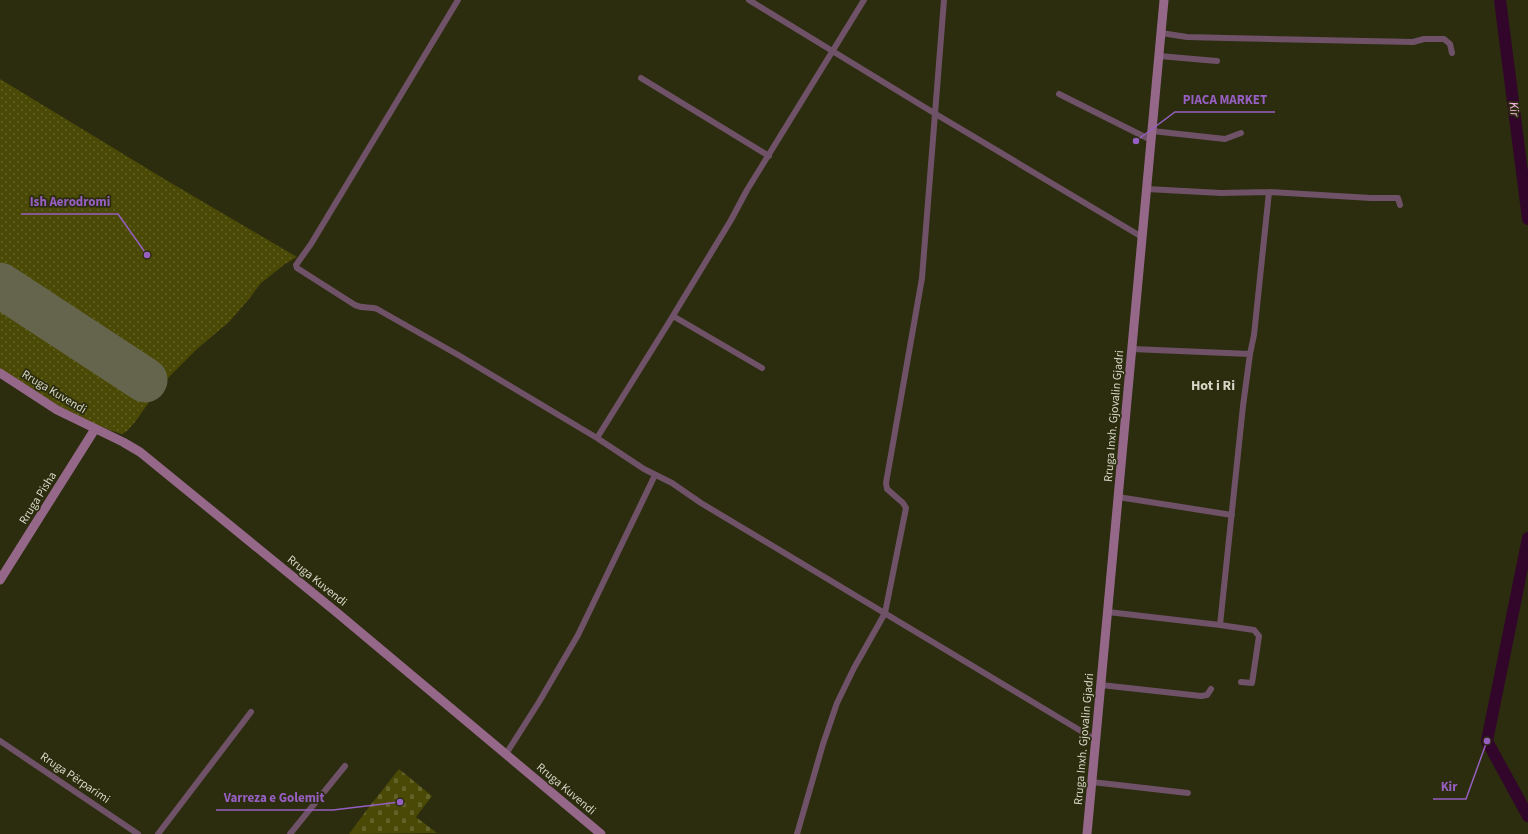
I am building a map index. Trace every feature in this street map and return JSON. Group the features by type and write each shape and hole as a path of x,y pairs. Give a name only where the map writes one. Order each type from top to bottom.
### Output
{"street":[{"path":"458,0 311,244 296,265 298,268 355,305 361,308 377,309 460,356 1096,740"},
{"path":"749,0 934,113 1142,237"},
{"path":"597,438 864,0"},
{"path":"797,834 822,744 837,703 854,668 885,613 906,508 903,503 887,489 886,483 922,278 944,0"},
{"name":"Rruga Inxh. Gjovalin Gjadri","path":"1087,834 1164,0"},
{"path":"1161,33 1187,37 1292,40 1412,42 1424,39 1444,39 1450,44 1452,53"},
{"path":"1159,56 1217,61"},
{"path":"641,78 768,156"},
{"path":"1058,94 1151,136 1225,140 1241,133"},
{"path":"1147,189 1221,193 1269,192 1371,198 1398,198 1400,205"},
{"path":"1220,625 1269,192"},
{"path":"672,316 762,368"},
{"path":"1132,349 1250,354"},
{"name":"Rruga Kuvendi","path":"0,373 57,410 123,442 140,452 335,611 601,834"},
{"name":"Rruga Pisha","path":"0,580 96,429"},
{"path":"506,754 548,688 578,635 655,475"},
{"path":"1118,497 1232,514"},
{"path":"1108,612 1254,630 1259,636 1252,683 1240,682"},
{"path":"1101,685 1201,696 1207,695 1211,689"},
{"path":"158,834 251,712"},
{"name":"Rruga Përparimi","path":"0,741 138,834"},
{"path":"290,834 345,766"},
{"path":"1092,782 1188,793"}],"green space":[{"path":"0,79 166,180 297,257 285,264 261,283 229,322 198,348 162,384 135,422 122,434 106,429 74,414 0,370"},
{"path":"399,769 432,796 416,817 437,833 349,834 369,807"}],"waterway":[{"name":"Kir","path":"1500,0 1528,219"},
{"name":"Kir","path":"1528,538 1487,741 1528,816"}],"runway":[{"path":"0,285 145,380"}],"place":[{"name":"PIACA MARKET","path":"1136,141"},
{"name":"Ish Aerodromi","path":"147,255"},
{"name":"Kir","path":"1487,741"},
{"name":"Varreza e Golemit","path":"400,802"}],"district":[{"name":"Hot i Ri","path":"1213,386"}]}
